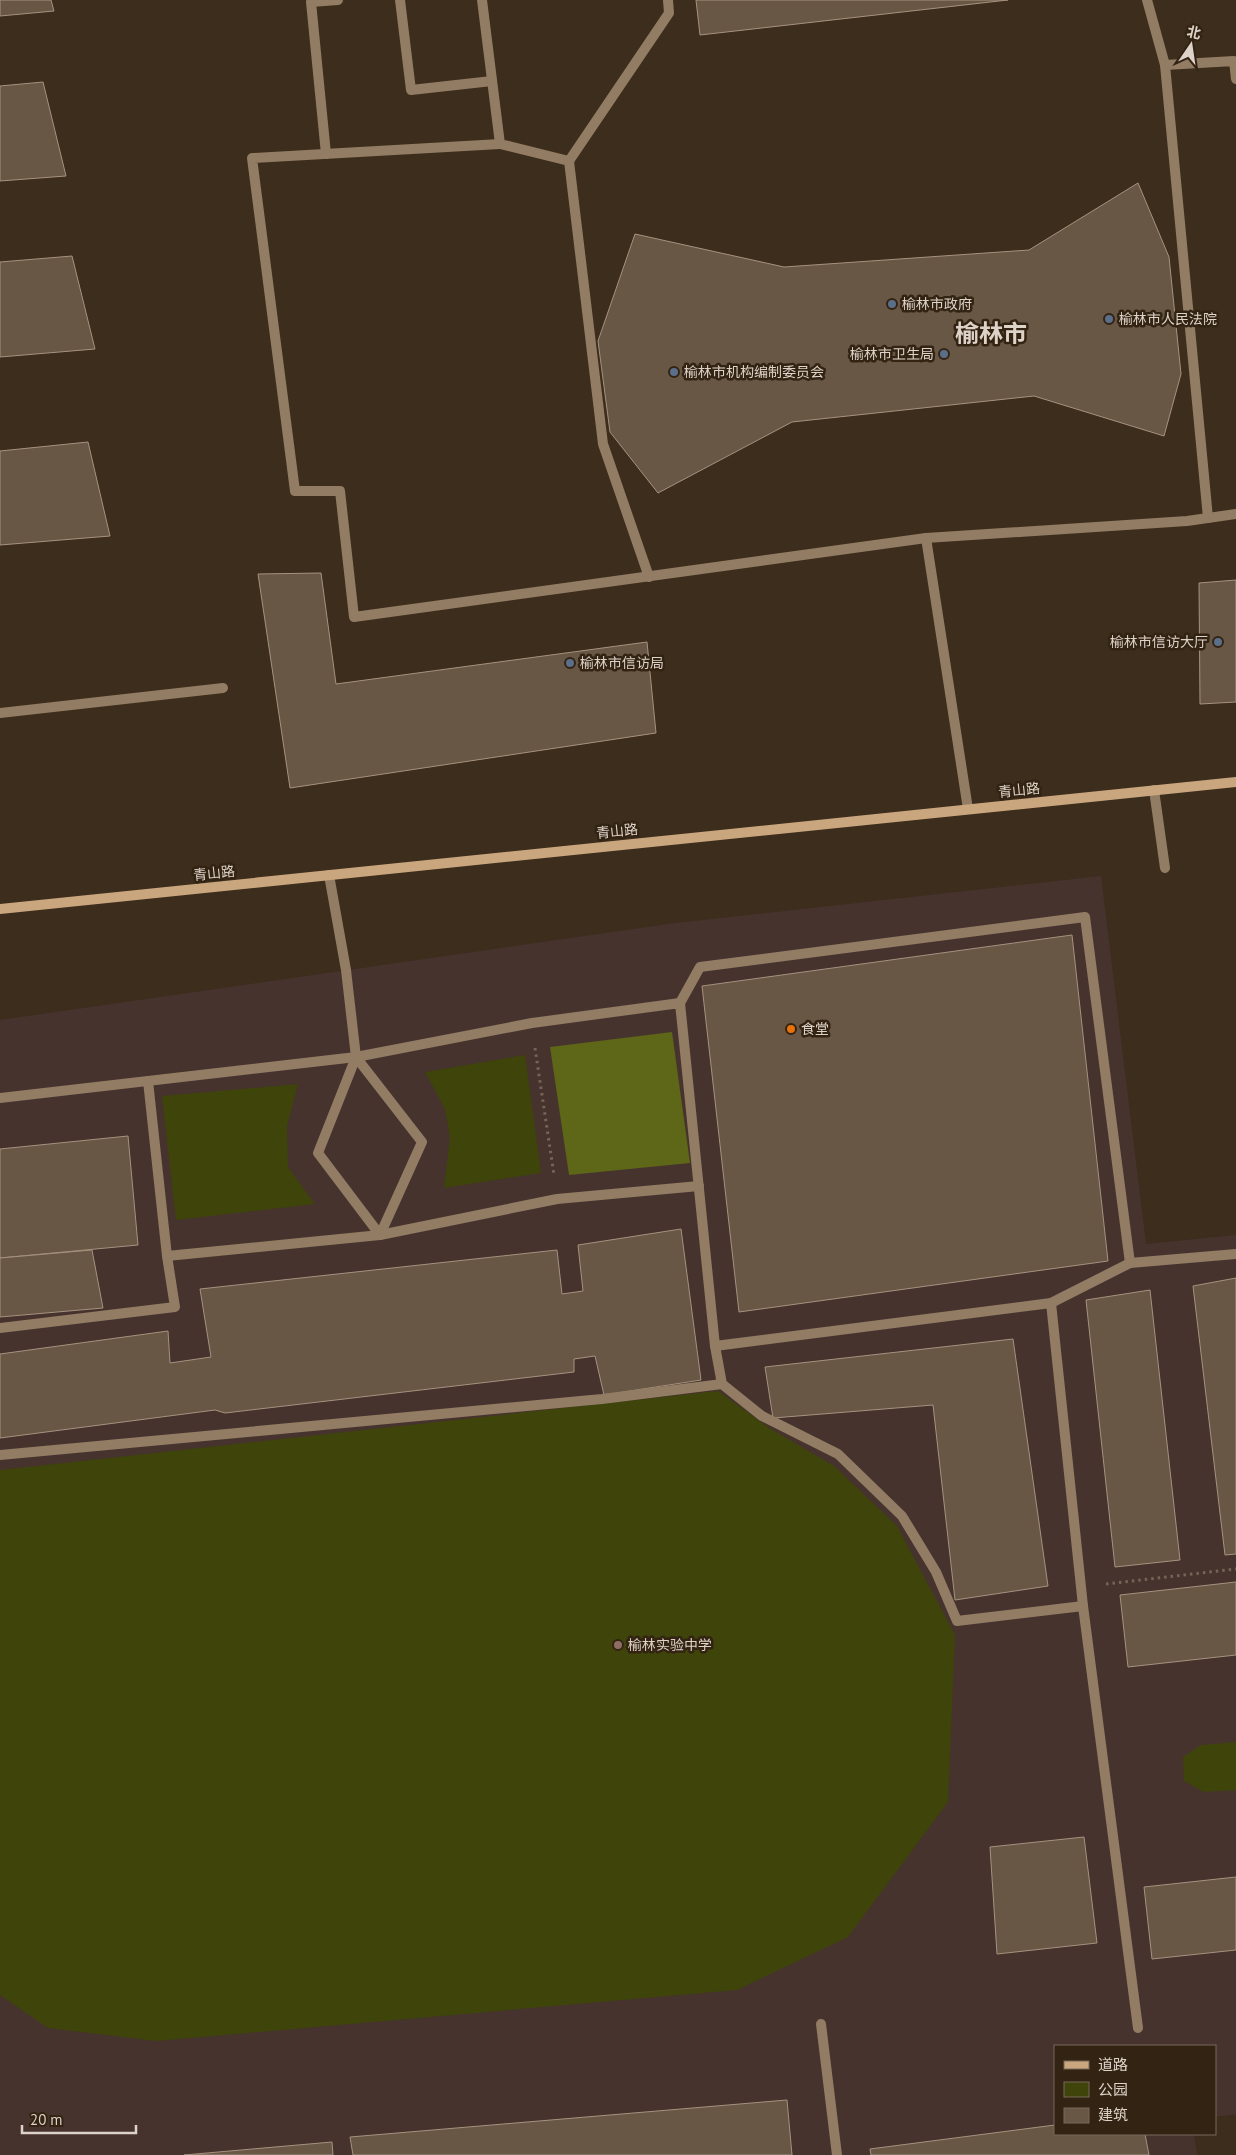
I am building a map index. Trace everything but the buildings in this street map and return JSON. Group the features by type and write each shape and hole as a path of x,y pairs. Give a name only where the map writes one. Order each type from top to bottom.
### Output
{"street":[{"path":"326,154 312,2 338,0"},
{"path":"400,0 411,90 492,81"},
{"path":"482,0 500,144"},
{"path":"648,577 603,444 569,161 669,13 668,0"},
{"path":"1147,0 1165,65 1208,518"},
{"path":"1165,65 1234,62 1236,79"},
{"path":"569,161 500,144 252,158 295,490 340,491 354,617 926,538 1208,518 1236,514"},
{"path":"926,538 968,809"},
{"path":"0,713 223,688"},
{"name":"青山路","path":"0,909 1236,782"},
{"path":"1154,790 1165,868"},
{"path":"329,875 346,970 356,1057 318,1153 380,1235"},
{"path":"1083,1606 957,1621 936,1572 902,1516 838,1454 762,1416 722,1384 715,1346 680,1003 700,968 1085,917 1130,1262"},
{"path":"0,1098 356,1057 532,1023 680,1003"},
{"path":"356,1057 422,1142 380,1235"},
{"path":"0,1328 175,1307 167,1256 148,1081"},
{"path":"167,1256 380,1235 557,1199 698,1186"},
{"path":"715,1346 1051,1303 1130,1262 1236,1254"},
{"path":"1051,1303 1083,1606 1138,2028"},
{"path":"0,1455 592,1400 722,1384"},
{"path":"821,2024 837,2155"}],"path":[{"path":"532,1023 557,1199"},
{"path":"1081,1586 1236,1570"}],"shaded area":[{"name":"榆林实验中学","path":"1101,876 1146,1244 1236,1235 1236,2114 1216,2117 1216,2045 1054,2045 1054,2135 1194,2135 1197,2155 0,2155 0,1020 676,923"}],"green space":[{"path":"672,1032 690,1163 569,1175 550,1047"},
{"path":"525,1055 541,1173 444,1188 450,1138 445,1109 425,1072"},
{"path":"298,1084 287,1126 288,1167 315,1204 176,1220 162,1096"},
{"path":"718,1391 769,1428 834,1466 897,1526 955,1635 948,1802 848,1937 737,1990 156,2041 48,2028 0,1995 0,1470"},
{"path":"1236,1742 1236,1790 1204,1792 1184,1781 1183,1757 1201,1745"}],"place":[{"name":"榆林市政府","path":"892,304"},
{"name":"榆林市人民法院","path":"1109,319"},
{"name":"榆林市卫生局","path":"944,354"},
{"name":"榆林市机构编制委员会","path":"674,372"},
{"name":"榆林市信访大厅","path":"1218,642"},
{"name":"榆林市信访局","path":"570,663"},
{"name":"食堂","path":"791,1029"},
{"name":"榆林实验中学","path":"618,1645"}],"district":[{"name":"榆林市","path":"991,333"}]}
